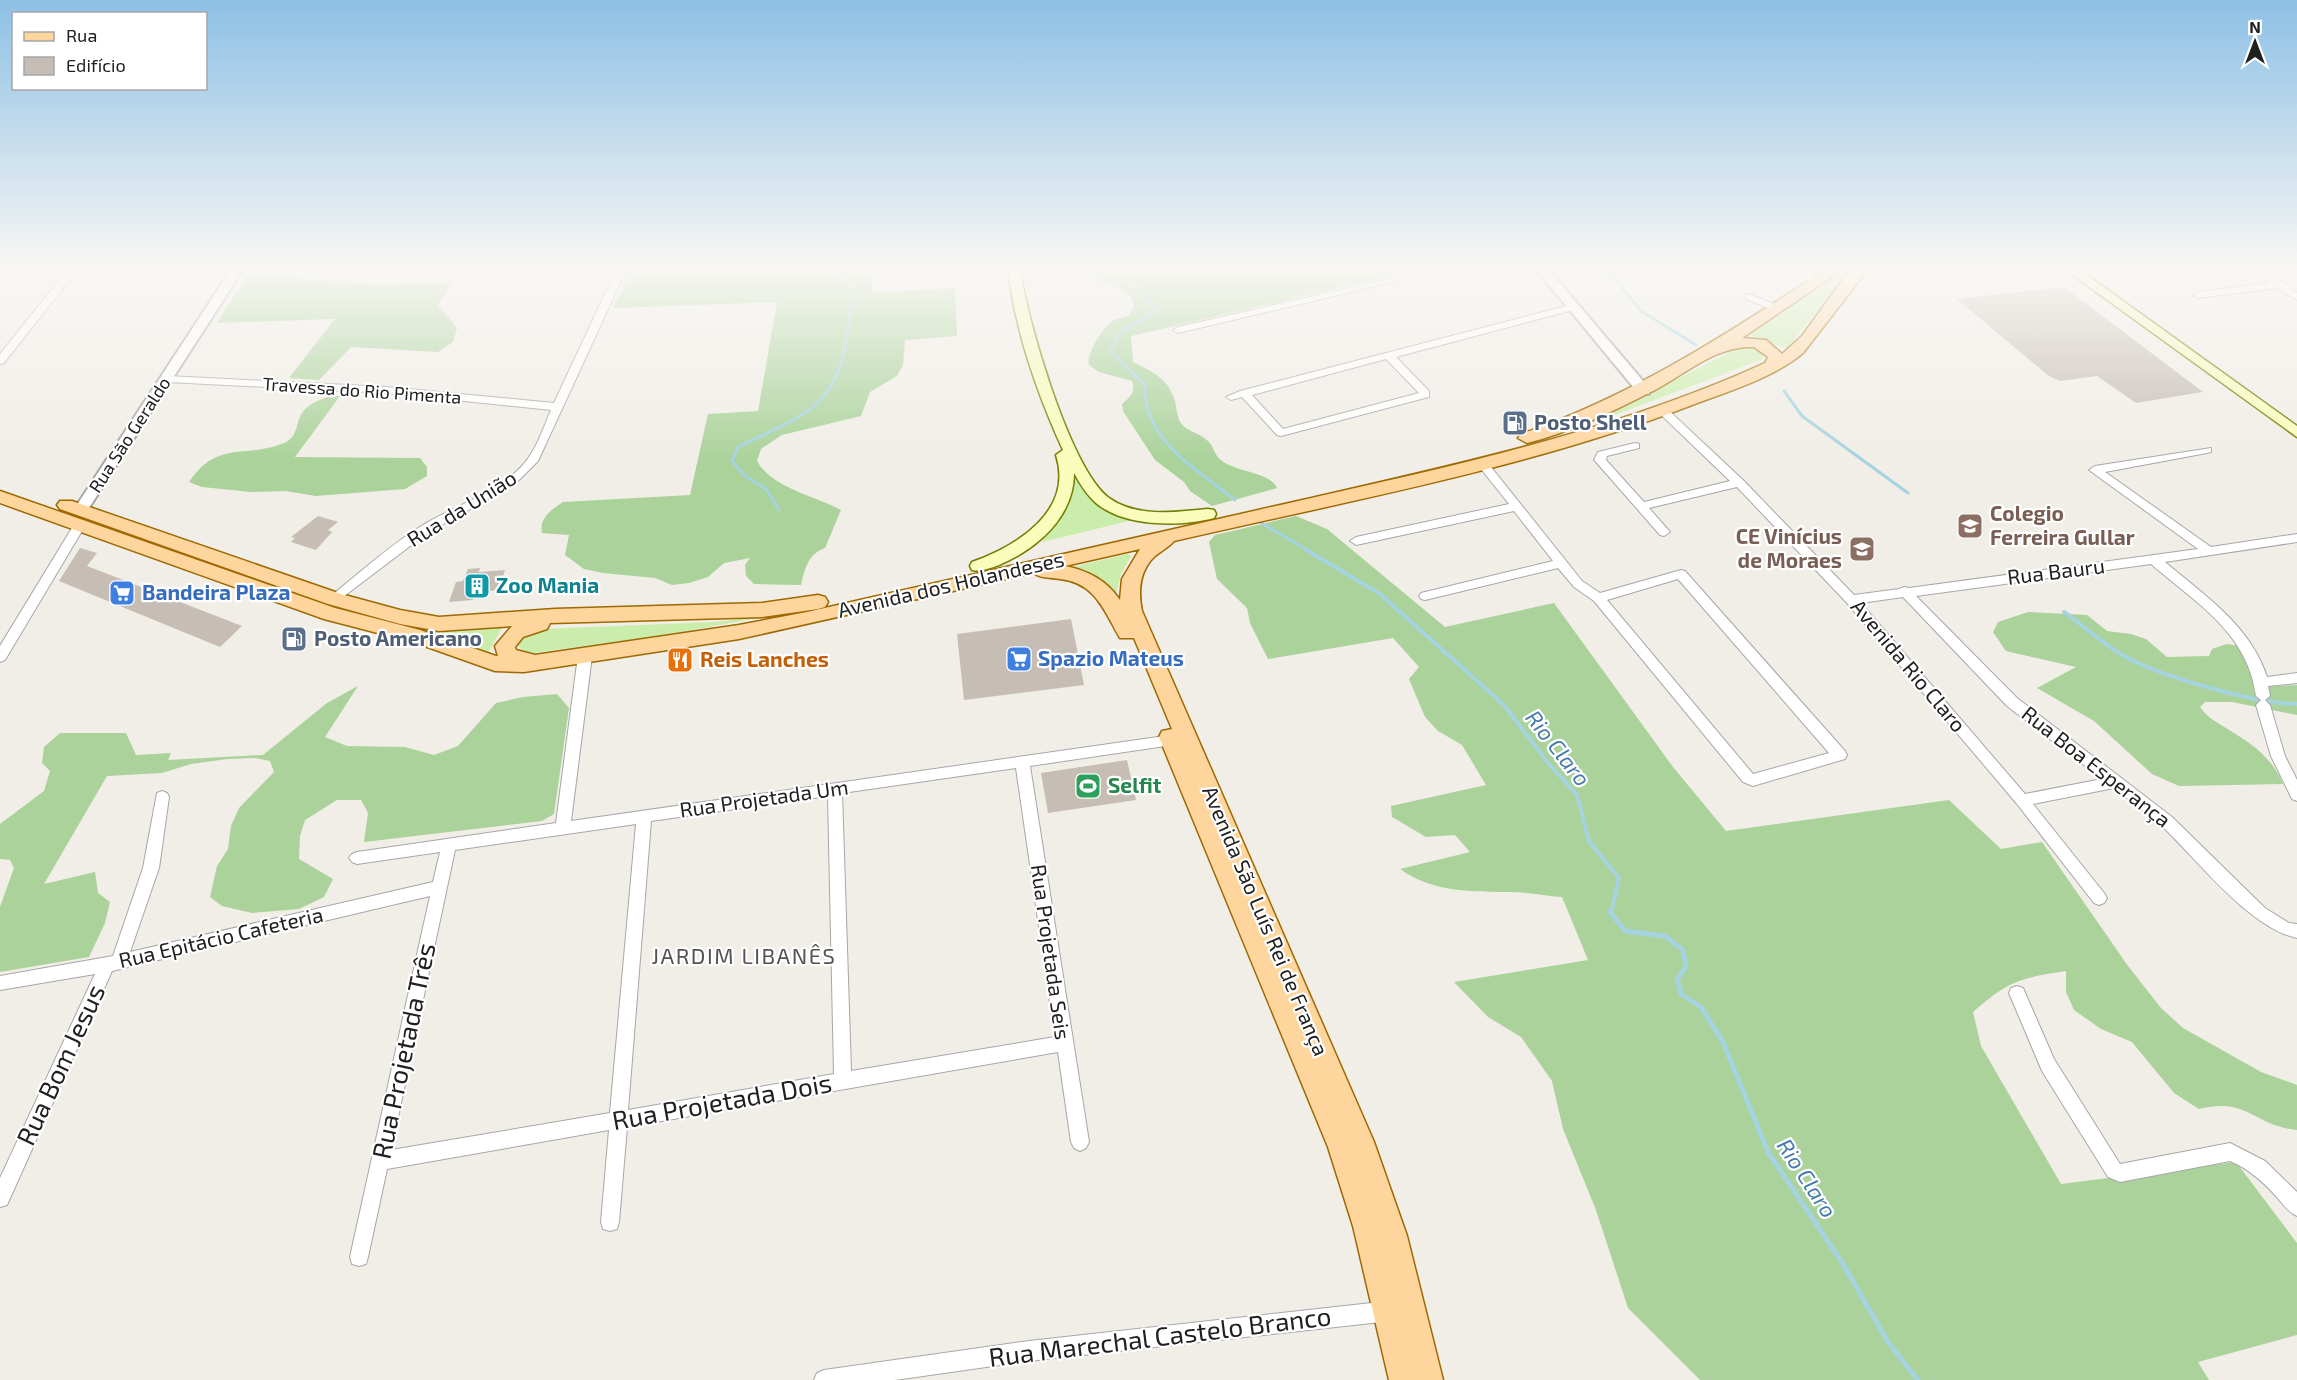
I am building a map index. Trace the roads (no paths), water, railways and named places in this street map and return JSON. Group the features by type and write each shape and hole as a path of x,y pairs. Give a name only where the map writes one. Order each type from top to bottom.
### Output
{"main road":[{"path":"990,570 1040,534 1055,514 1068,478 1066,462 1024,353 1019,332"},
{"path":"1026,332 1076,467 1088,487 1102,500 1128,512 1163,517 1217,518"},
{"name":"Avenida dos Holandeses","path":"1217,518 1510,442 1586,418 1644,391 1738,332"},
{"name":"Avenida dos Holandeses","path":"0,482 79,518 331,614 420,637 495,663 518,665 774,626 990,570 1217,518 1483,464 1570,440 1661,409 1771,366 1798,349 1810,332"},
{"path":"2158,332 2297,433"},
{"path":"1708,352 1739,341 1758,342 1775,354 1776,361 1771,366"},
{"name":"Avenida dos Holandeses","path":"0,497 79,518 335,599 400,617 444,624 555,616 762,610 814,603 990,570"},
{"name":"Avenida São Luís Rei de França","path":"1217,518 1147,552 1131,580 1130,605 1360,1142 1392,1236 1427,1380"},
{"name":"Avenida São Luís Rei de França","path":"990,570 1065,573 1085,578 1103,589 1114,603 1342,1147 1368,1226 1405,1380"},
{"path":"552,660 526,661 512,658 506,653 507,642 516,632 536,625 762,610"}],"street":[{"path":"0,361 23,332"},
{"name":"Rua São Geraldo","path":"79,518 197,332"},
{"name":"Rua da União","path":"335,599 423,531 520,474 534,459 592,332"},
{"path":"1231,397 1478,332"},
{"path":"1595,332 1644,391"},
{"path":"1244,393 1281,433 1425,395 1389,356"},
{"name":"Travessa do Rio Pimenta","path":"167,379 387,390 557,407"},
{"name":"Avenida Rio Claro","path":"1661,409 1738,483 1851,600 2022,800 2099,898"},
{"path":"1635,446 1599,456 1664,532"},
{"path":"2207,450 2095,470 2210,552"},
{"path":"1483,464 1578,584 1598,598 1750,779 1840,755 1681,574 1598,598"},
{"path":"1641,506 1738,483"},
{"path":"1356,541 1518,506"},
{"path":"0,657 79,518"},
{"name":"Rua Bauru","path":"1851,600 1904,591 2154,560 2297,538"},
{"path":"2154,560 2235,630 2263,694 2278,756 2297,795"},
{"path":"1425,596 1561,563"},
{"name":"Rua Boa Esperança","path":"1904,591 2001,693 2167,820 2259,913 2286,929 2297,931"},
{"path":"563,828 585,656"},
{"path":"2263,694 2297,678"},
{"name":"Rua Projetada Um","path":"357,858 1172,740"},
{"name":"Rua Projetada Seis","path":"1022,762 1080,1142"},
{"path":"2022,800 2115,782"},
{"path":"835,789 843,1081"},
{"name":"Rua Bom Jesus","path":"0,1198 113,964 151,868 162,797"},
{"path":"610,1222 644,816"},
{"name":"Rua Projetada Três","path":"359,1257 449,845"},
{"name":"Rua Epitácio Cafeteria","path":"0,983 113,964 440,887"},
{"path":"2018,993 2048,1065 2114,1171 2120,1173 2230,1152 2244,1156 2297,1207"},
{"name":"Rua Projetada Dois","path":"380,1161 1064,1043"},
{"name":"Rua Marechal Castelo Branco","path":"824,1380 1029,1351 1390,1311"}],"waterway":[{"path":"779,510 766,489 745,476 732,461 738,447 784,425 816,404 838,373 848,332"},
{"name":"Rio Claro","path":"1121,332 1114,342 1111,352 1145,385 1147,405 1162,438 1189,464 1235,500"},
{"path":"1676,332 1696,345"},
{"path":"1784,391 1802,416 1908,493"},
{"name":"Rio Claro","path":"1260,522 1307,550"},
{"name":"Rio Claro","path":"1305,549 1380,594 1504,705 1548,763 1577,795 1589,841 1619,878 1611,913"},
{"path":"2064,612 2116,651 2160,672 2234,694 2297,704"},
{"name":"Rio Claro","path":"1610,912 1625,931 1665,936 1683,950 1686,966 1677,980 1681,994 1701,1007 1723,1042 1768,1152 1843,1264 1888,1342 1918,1380"}],"place":[{"name":"Posto Shell","path":"1515,423"},
{"name":"Colegio Ferreira Gullar","path":"1970,526"},
{"name":"CE Vinícius de Moraes","path":"1862,549"},
{"name":"Zoo Mania","path":"477,586"},
{"name":"Bandeira Plaza","path":"122,593"},
{"name":"Posto Americano","path":"294,639"},
{"name":"Spazio Mateus","path":"1019,659"},
{"name":"Reis Lanches","path":"680,660"},
{"name":"Selfit","path":"1088,786"}],"district":[{"name":"JARDIM LIBANÊS","path":"744,956"}]}
